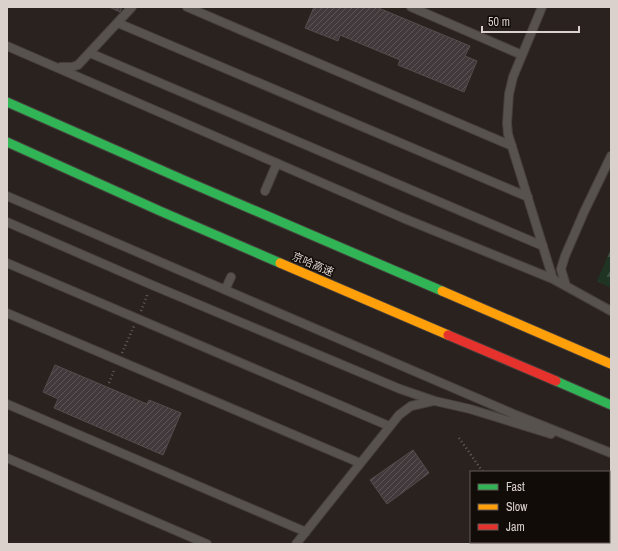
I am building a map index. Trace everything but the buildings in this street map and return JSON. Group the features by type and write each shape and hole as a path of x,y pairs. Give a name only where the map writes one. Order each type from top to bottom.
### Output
{"highway":[{"path":"7,102 611,364"},
{"name":"京哈高速","path":"7,142 160,212 611,405"}],"lane":[{"path":"56,67 72,67 78,64 132,7"},
{"path":"187,7 512,146"},
{"path":"411,7 522,55"},
{"path":"542,7 512,77 507,123 508,134 553,279"},
{"path":"118,23 528,198"},
{"path":"7,46 403,218 553,279 611,311"},
{"path":"90,53 543,246"},
{"path":"566,286 561,269 565,256 611,156"},
{"path":"265,190 277,163"},
{"path":"7,196 516,415 611,453"},
{"path":"7,222 152,285 400,389 435,401 470,409 611,453"},
{"path":"7,263 389,426"},
{"path":"225,290 231,277"},
{"path":"7,313 360,463"},
{"path":"296,544 389,426 404,410 418,404 435,401"},
{"path":"7,404 306,532"},
{"path":"7,458 207,544"}],"path":[{"path":"459,438 482,471"}],"green space":[{"path":"611,249 611,288 597,281"},
{"path":"611,488 611,544 488,544 610,543"}],"traffic: fast":[{"path":"7,102 442,291"},
{"path":"7,142 280,263"},
{"path":"556,381 611,405"}],"traffic: slow":[{"path":"280,263 448,335"},
{"path":"442,291 611,364"}],"traffic: jam":[{"path":"448,335 556,381"}]}
